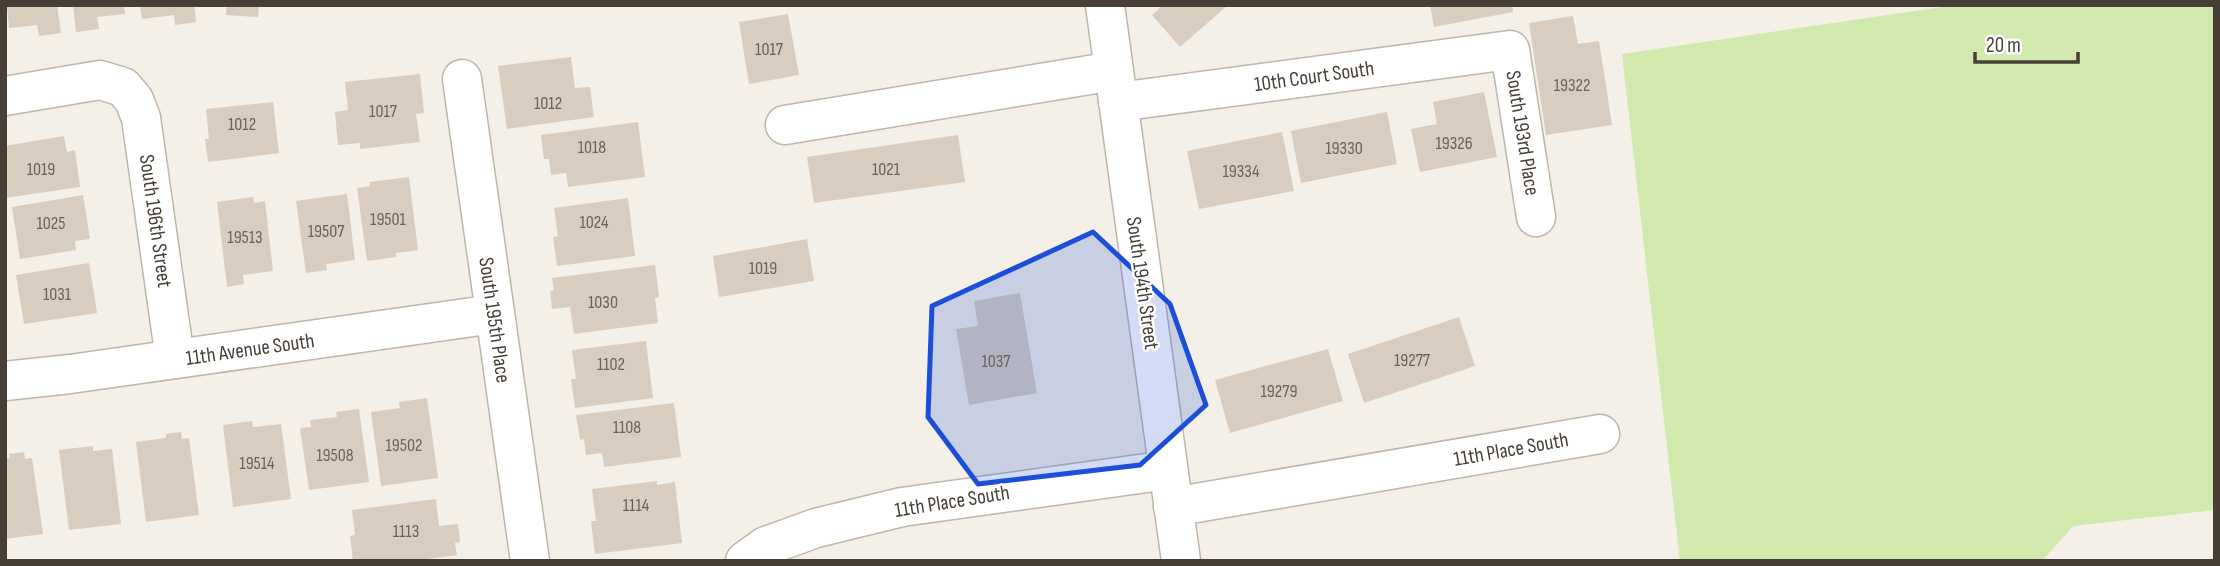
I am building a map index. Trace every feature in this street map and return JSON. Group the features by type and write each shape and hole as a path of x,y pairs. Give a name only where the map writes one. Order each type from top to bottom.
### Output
{"street":[{"name":"South 194th Street","path":"1105,5 1181,561"},
{"name":"10th Court South","path":"785,125 1116,87 1510,50"},
{"name":"South 193rd Place","path":"1510,50 1536,217"},
{"name":"South 195th Place","path":"462,79 530,561"},
{"name":"South 196th Street","path":"5,96 100,80 124,88 134,100 141,118 175,359"},
{"name":"11th Avenue South","path":"5,381 494,314"},
{"name":"11th Place South","path":"1173,507 1600,434"},
{"name":"11th Place South","path":"745,561 766,546 816,528 902,507 1168,470"}],"highlighted area":[{"path":"1093,232 1170,304 1206,405 1140,465 978,484 928,417 932,306"}],"green space":[{"path":"1956,5 2215,5 2215,510 2073,526 2042,561 1680,561 1622,54"}],"building":[{"path":"7,5 57,5 61,33 39,36 37,25 9,28"},
{"path":"73,5 124,5 125,14 97,17 99,29 76,32"},
{"path":"140,5 194,5 196,22 175,25 174,15 142,19"},
{"path":"227,5 259,5 258,17 226,15"},
{"path":"1163,5 1228,5 1180,47 1152,15"},
{"path":"1430,5 1512,5 1513,12 1434,27"},
{"path":"788,14 799,75 749,84 739,22"},
{"path":"1573,16 1578,44 1599,41 1612,125 1546,135 1529,23"},
{"path":"571,57 575,88 590,87 594,117 507,129 498,66"},
{"path":"420,74 424,113 416,114 420,142 360,149 360,143 338,145 335,112 348,110 345,82"},
{"path":"1484,92 1497,157 1420,172 1411,129 1437,124 1433,102"},
{"path":"273,102 279,153 208,162 205,139 209,139 206,109"},
{"path":"1387,112 1397,164 1301,183 1291,131"},
{"path":"638,122 645,177 568,187 566,173 551,175 549,159 544,159 541,135"},
{"path":"1282,132 1294,191 1199,209 1187,151"},
{"path":"958,135 965,182 814,203 807,157"},
{"path":"64,136 67,152 75,150 80,187 5,198 5,146"},
{"path":"409,177 418,250 396,253 396,257 367,261 357,188 370,186 370,182"},
{"path":"347,194 355,260 326,264 327,270 306,273 296,201"},
{"path":"83,195 90,239 75,241 76,250 20,259 12,207"},
{"path":"253,197 254,203 265,201 273,271 243,275 244,284 227,287 217,202"},
{"path":"628,198 635,256 557,266 553,237 558,236 554,208"},
{"path":"807,239 814,281 719,297 713,256"},
{"path":"89,263 97,313 24,324 16,275"},
{"path":"655,265 659,297 655,298 658,323 574,334 570,307 552,309 552,278"},
{"path":"1020,293 1037,393 969,405 956,329 978,326 974,301"},
{"path":"1459,317 1475,366 1364,403 1348,354"},
{"path":"646,341 653,398 575,408 571,379 576,379 572,350"},
{"path":"1328,349 1343,401 1230,433 1215,380"},
{"path":"427,398 438,478 381,486 371,412 400,408 399,402"},
{"path":"674,403 681,457 604,467 602,453 586,455 584,439 580,440 576,415"},
{"path":"359,409 369,482 309,490 300,428 311,427 310,420 337,417 336,412"},
{"path":"252,421 253,427 281,424 291,499 233,507 223,425"},
{"path":"181,432 182,439 189,438 199,515 146,522 136,442 166,438 166,434"},
{"path":"93,446 93,451 112,449 121,524 69,530 59,450"},
{"path":"24,452 25,459 32,458 43,534 5,539 5,458 10,458 9,454"},
{"path":"657,481 657,485 675,482 682,543 595,554 591,521 596,521 592,489"},
{"path":"436,499 439,526 458,524 460,542 455,543 457,555 412,561 353,561 350,536 355,535 352,510"}]}
